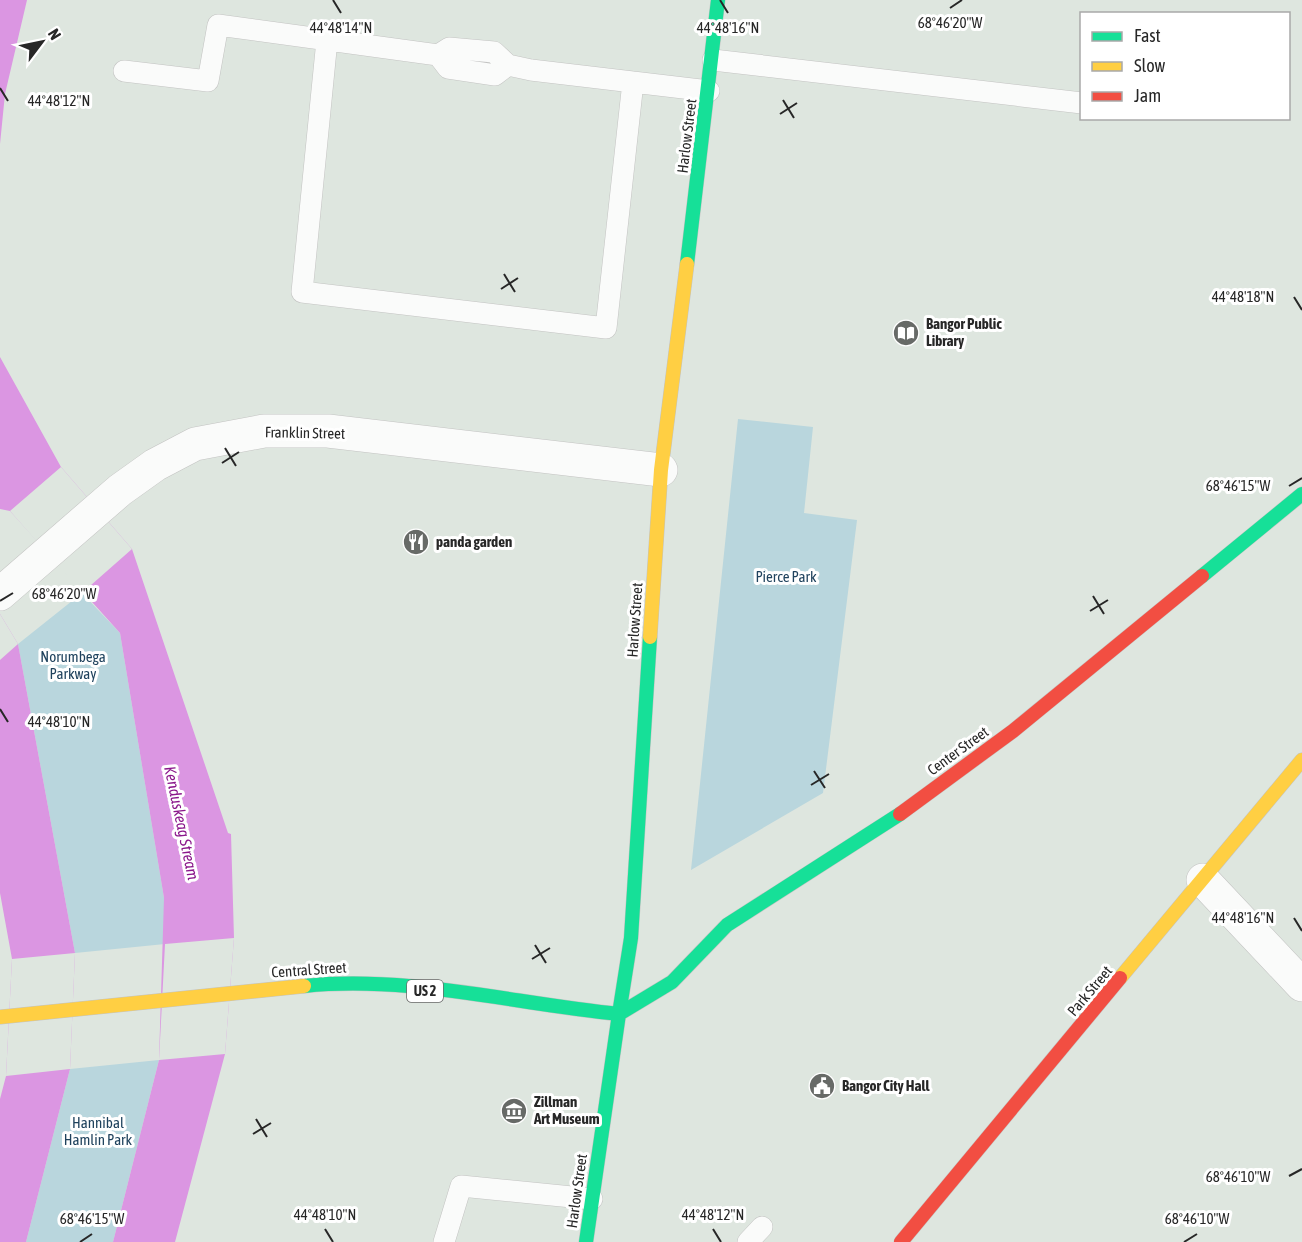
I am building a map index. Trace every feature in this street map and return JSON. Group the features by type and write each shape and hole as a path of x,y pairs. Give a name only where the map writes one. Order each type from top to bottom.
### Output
{"street":[{"name":"Harlow Street","path":"586,1242 631,938 661,470 713,60 718,0"},
{"name":"Franklin Street","path":"0,594 137,477 195,444 264,431 328,431 661,470"},
{"name":"Center Street","path":"620,1014 672,982 727,925 896,817 1013,731 1302,494"},
{"name":"Park Street","path":"901,1242 1302,760"},
{"path":"1203,880 1302,984"},
{"name":"Central Street","path":"5,1017 311,985 367,984 572,1011 620,1014"}],"lane":[{"path":"124,71 208,81 218,25 438,55 448,68 495,75 508,65 709,92"},
{"path":"327,40 302,292 606,328 633,82"},
{"path":"713,60 1080,103"},
{"path":"444,1242 460,1186 592,1199"}],"green space":[{"name":"Pierce Park","path":"738,419 813,427 804,513 857,520 823,793 691,870"},
{"name":"Norumbega Parkway","path":"82,593 120,633 164,898 165,944 75,953 18,644"},
{"name":"Hannibal Hamlin Park","path":"159,1060 113,1242 26,1242 70,1069"}],"water":[{"path":"0,0 27,0 5,94 0,144"},
{"name":"Kenduskeag Stream","path":"0,357 61,467 132,549 228,833 231,834 234,938 225,1054 175,1242 113,1242 159,1060 164,898 120,633 10,511 0,509"},
{"path":"0,614 18,644 75,953 70,1069 26,1242 0,1242 0,1099 6,1076 12,959 0,893"}],"pier":[{"path":"61,467 132,549 82,593 10,511"},
{"path":"0,614 18,644 0,660"},
{"path":"234,938 225,1054 159,1060 165,944"},
{"path":"75,953 70,1069 6,1076 12,959"}],"traffic: fast":[{"path":"687,264 718,0"},
{"path":"1202,576 1302,494"},
{"path":"619,1014 631,938 650,637"},
{"path":"619,1014 672,982 727,925 900,814"},
{"path":"304,986 383,984 422,987 619,1014 586,1242"}],"traffic: slow":[{"path":"650,637 661,470 687,264"},
{"path":"1120,978 1302,760"},
{"path":"0,1017 304,986"}],"traffic: jam":[{"path":"900,814 1013,731 1202,576"},
{"path":"901,1242 1120,978"}],"place":[{"name":"Bangor Public Library","path":"906,333"},
{"name":"panda garden","path":"416,542"},
{"name":"Bangor City Hall","path":"822,1086"},
{"name":"Zillman Art Museum","path":"514,1111"}]}
